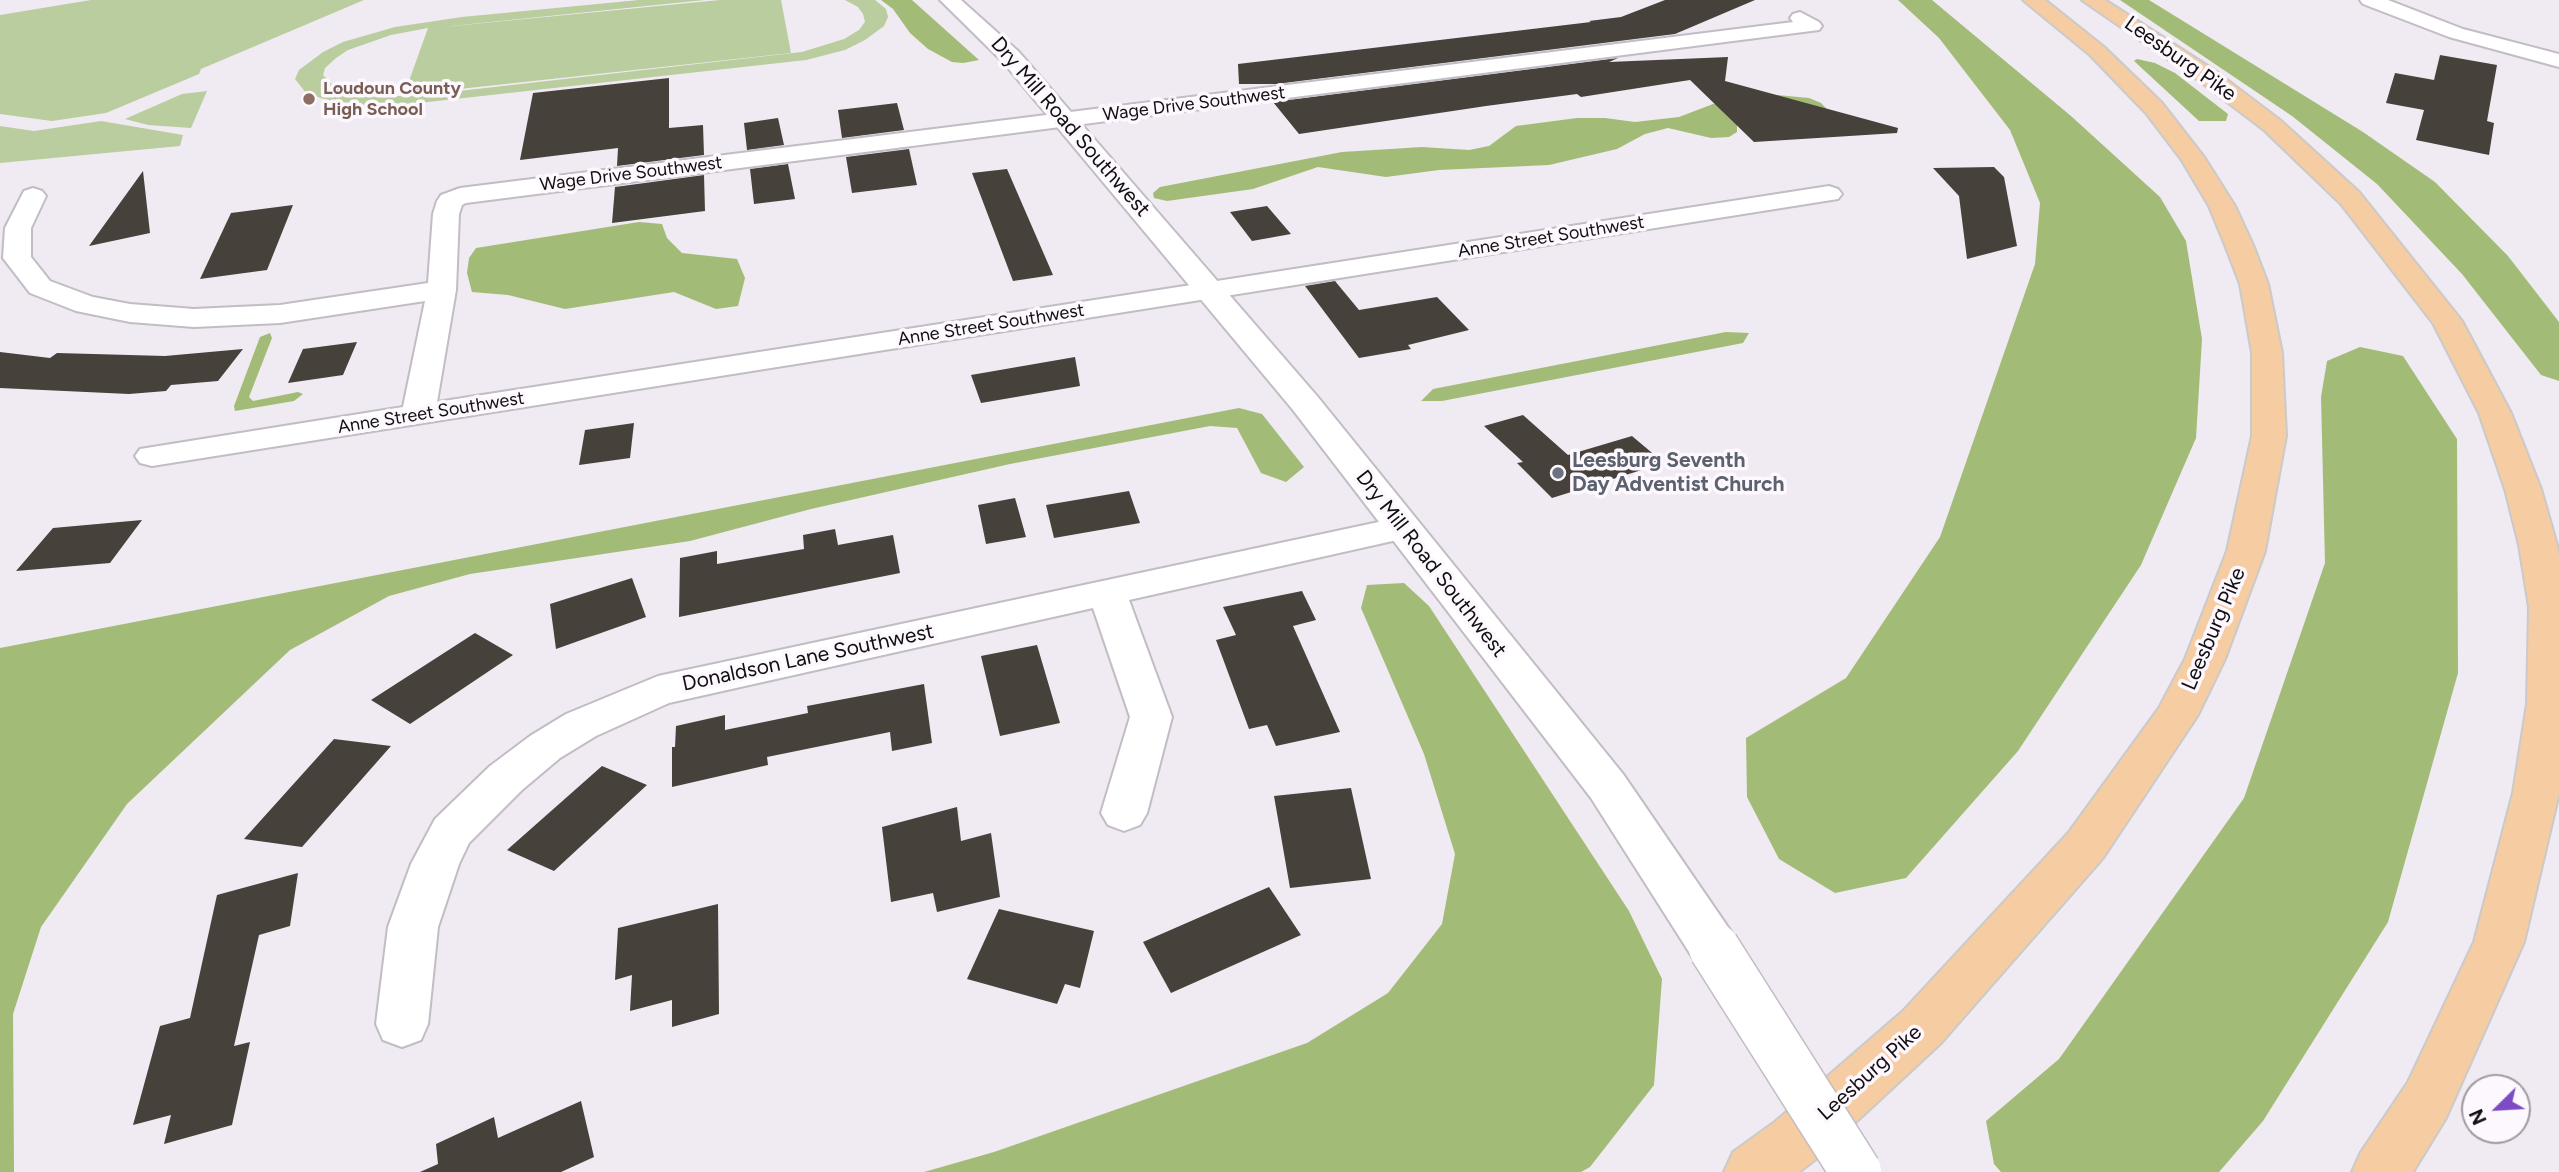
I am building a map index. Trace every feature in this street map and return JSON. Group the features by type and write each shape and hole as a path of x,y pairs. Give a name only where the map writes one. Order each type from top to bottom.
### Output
{"highway":[{"name":"Leesburg Pike","path":"1753,1172 1796,1140 1922,1027 2086,845 2177,715 2204,659 2246,551 2269,436 2268,380 2267,353 2254,284 2239,244 2222,205 2192,157 2154,108 2097,51 2033,0"},
{"name":"Leesburg Pike","path":"2092,0 2206,75 2272,125 2359,208 2447,321 2495,413 2523,489 2538,545 2549,607 2548,704 2533,806 2499,942 2427,1100 2381,1172"}],"street":[{"name":"Dry Mill Road Southwest","path":"950,0 1011,57 1212,290 1305,403 1607,786 1714,947 1856,1172"},
{"path":"2370,0 2456,33 2559,61"},
{"name":"Wage Drive Southwest","path":"442,290 446,214 450,201 474,193 1812,26 1800,18"},
{"name":"Anne Street Southwest","path":"152,456 1829,194"},
{"path":"33,197 18,228 17,258 40,287 86,305 130,313 206,318 279,314 442,290 418,415"},
{"name":"Donaldson Lane Southwest","path":"402,1024 413,927 451,832 506,778 545,747 581,725 658,691 1402,528"},
{"path":"1107,592 1151,717 1124,813"}],"green space":[{"path":"91,0 364,0 201,69 199,74 106,113 52,121 0,114 0,15"},
{"path":"639,0 705,0 432,28 720,0 781,0 791,53 404,95 428,28 391,35 348,50 325,68 323,75 337,89 357,94 376,97 424,95 802,52 844,39 859,30 865,22 863,14 858,7 845,0 875,0 886,9 888,17 884,26 865,40 845,50 806,60 419,103 371,106 339,104 306,93 295,79 299,70 323,52 343,42 395,27 462,17"},
{"path":"881,0 912,0 979,60 952,62 928,49 910,33 893,9"},
{"path":"1898,0 1932,0 2071,116 2160,197 2186,241 2202,339 2196,438 2141,565 2018,751 1906,878 1835,893 1779,859 1747,797 1746,738 1846,678 1940,537 2035,264 2040,203 2010,130 1939,38"},
{"path":"2120,0 2149,0 2363,132 2435,182 2508,256 2559,322 2559,381 2541,375 2462,274 2377,184 2292,116"},
{"path":"2137,59 2155,63 2175,73 2228,114 2226,121 2199,121 2134,61"},
{"path":"207,91 191,128 148,125 125,119 182,94"},
{"path":"1766,94 1809,98 1821,103 1831,113 1737,124 1737,132 1729,137 1711,138 1668,128 1645,134 1617,149 1549,165 1439,170 1386,177 1318,167 1253,189 1167,201 1154,198 1153,193 1160,187 1342,152 1422,147 1469,150 1489,146 1516,126 1577,118 1635,122 1679,117 1713,104"},
{"path":"101,121 183,135 180,146 0,163 0,126 34,131"},
{"path":"639,222 662,224 667,238 682,253 737,259 745,278 738,306 716,309 674,292 565,309 508,295 472,292 467,273 469,258 476,248"},
{"path":"1726,332 1749,333 1743,343 1442,401 1421,401 1433,389"},
{"path":"270,333 272,338 249,397 253,401 298,392 303,394 294,401 235,411 234,406 260,337"},
{"path":"2360,347 2403,356 2457,439 2458,673 2388,922 2263,1121 2219,1172 2001,1172 1994,1164 1986,1121 2059,1059 2244,798 2325,563 2321,397 2327,361"},
{"path":"1239,408 1262,414 1304,467 1286,482 1261,473 1237,428 1210,426 1010,464 811,509 690,541 470,574 389,596 290,650 127,804 41,927 13,1014 14,1172 0,1172 0,648"},
{"path":"1404,583 1429,606 1629,911 1662,979 1654,1085 1590,1167 1581,1172 924,1172 994,1152 1307,1043 1388,993 1442,924 1455,854 1424,754 1361,608 1367,585"}],"building":[{"path":"1665,0 1755,0 1675,34 1276,84 1239,84 1238,64 1591,22 1589,21 1621,17"},
{"path":"2440,55 2497,65 2487,121 2494,123 2489,155 2416,140 2424,110 2386,103 2395,73 2434,80"},
{"path":"1728,57 1725,81 1898,128 1897,133 1754,142 1690,80 1581,97 1577,94 1486,106 1299,134 1273,102 1618,58 1609,62"},
{"path":"669,78 669,128 703,125 704,155 617,166 618,148 520,160 533,93"},
{"path":"897,103 904,130 842,138 838,110"},
{"path":"778,118 784,145 747,150 744,123"},
{"path":"909,149 917,185 852,193 846,157"},
{"path":"788,164 795,199 754,204 750,169"},
{"path":"1994,167 2004,177 2017,246 1967,259 1959,196 1933,168"},
{"path":"1007,169 1053,275 1013,281 972,173"},
{"path":"143,171 150,233 89,246"},
{"path":"704,175 705,211 612,223 615,187"},
{"path":"293,205 267,270 200,279 231,213"},
{"path":"1267,206 1291,234 1252,241 1230,212"},
{"path":"1335,281 1359,310 1437,297 1469,330 1408,345 1411,349 1359,358 1305,286"},
{"path":"357,342 343,375 288,383 303,349"},
{"path":"243,349 218,381 171,385 166,391 129,394 0,388 0,352 50,358 57,353 165,356"},
{"path":"1075,357 1080,386 981,403 971,375"},
{"path":"1523,415 1568,455 1632,436 1664,463 1552,498 1517,463 1523,462 1484,426"},
{"path":"634,423 630,458 579,465 585,430"},
{"path":"1129,491 1140,523 1054,538 1046,505"},
{"path":"1015,498 1026,537 986,544 978,505"},
{"path":"142,520 110,563 16,571 53,528"},
{"path":"835,529 838,545 893,535 900,573 679,617 680,558 717,551 717,564 804,549 803,535"},
{"path":"632,578 646,617 556,649 550,604"},
{"path":"1302,591 1316,620 1293,626 1340,732 1276,746 1267,725 1249,729 1216,640 1236,635 1223,607"},
{"path":"475,633 513,655 410,724 371,700"},
{"path":"1037,645 1060,723 1000,736 981,656"},
{"path":"924,684 932,743 892,751 890,732 767,757 768,765 672,787 672,747 675,747 676,726 725,715 725,730 808,713 807,706"},
{"path":"334,739 391,746 302,847 244,839"},
{"path":"602,766 647,785 554,871 507,850"},
{"path":"1351,788 1371,879 1290,888 1274,796"},
{"path":"957,807 961,841 991,833 1000,897 937,912 933,893 891,902 882,827"},
{"path":"298,873 290,926 259,935 234,1046 250,1042 232,1125 164,1144 171,1115 133,1125 160,1026 190,1018 217,895"},
{"path":"1269,887 1301,935 1171,993 1143,942"},
{"path":"718,904 719,1014 672,1027 672,1000 630,1011 632,975 615,980 618,928"},
{"path":"999,909 1094,931 1080,988 1065,984 1057,1004 967,979"},
{"path":"581,1101 594,1157 561,1172 420,1172 438,1164 436,1144 494,1117 498,1138"}],"place":[{"name":"Loudoun County High School","path":"309,99"},
{"name":"Leesburg Seventh Day Adventist Church","path":"1558,473"}]}
